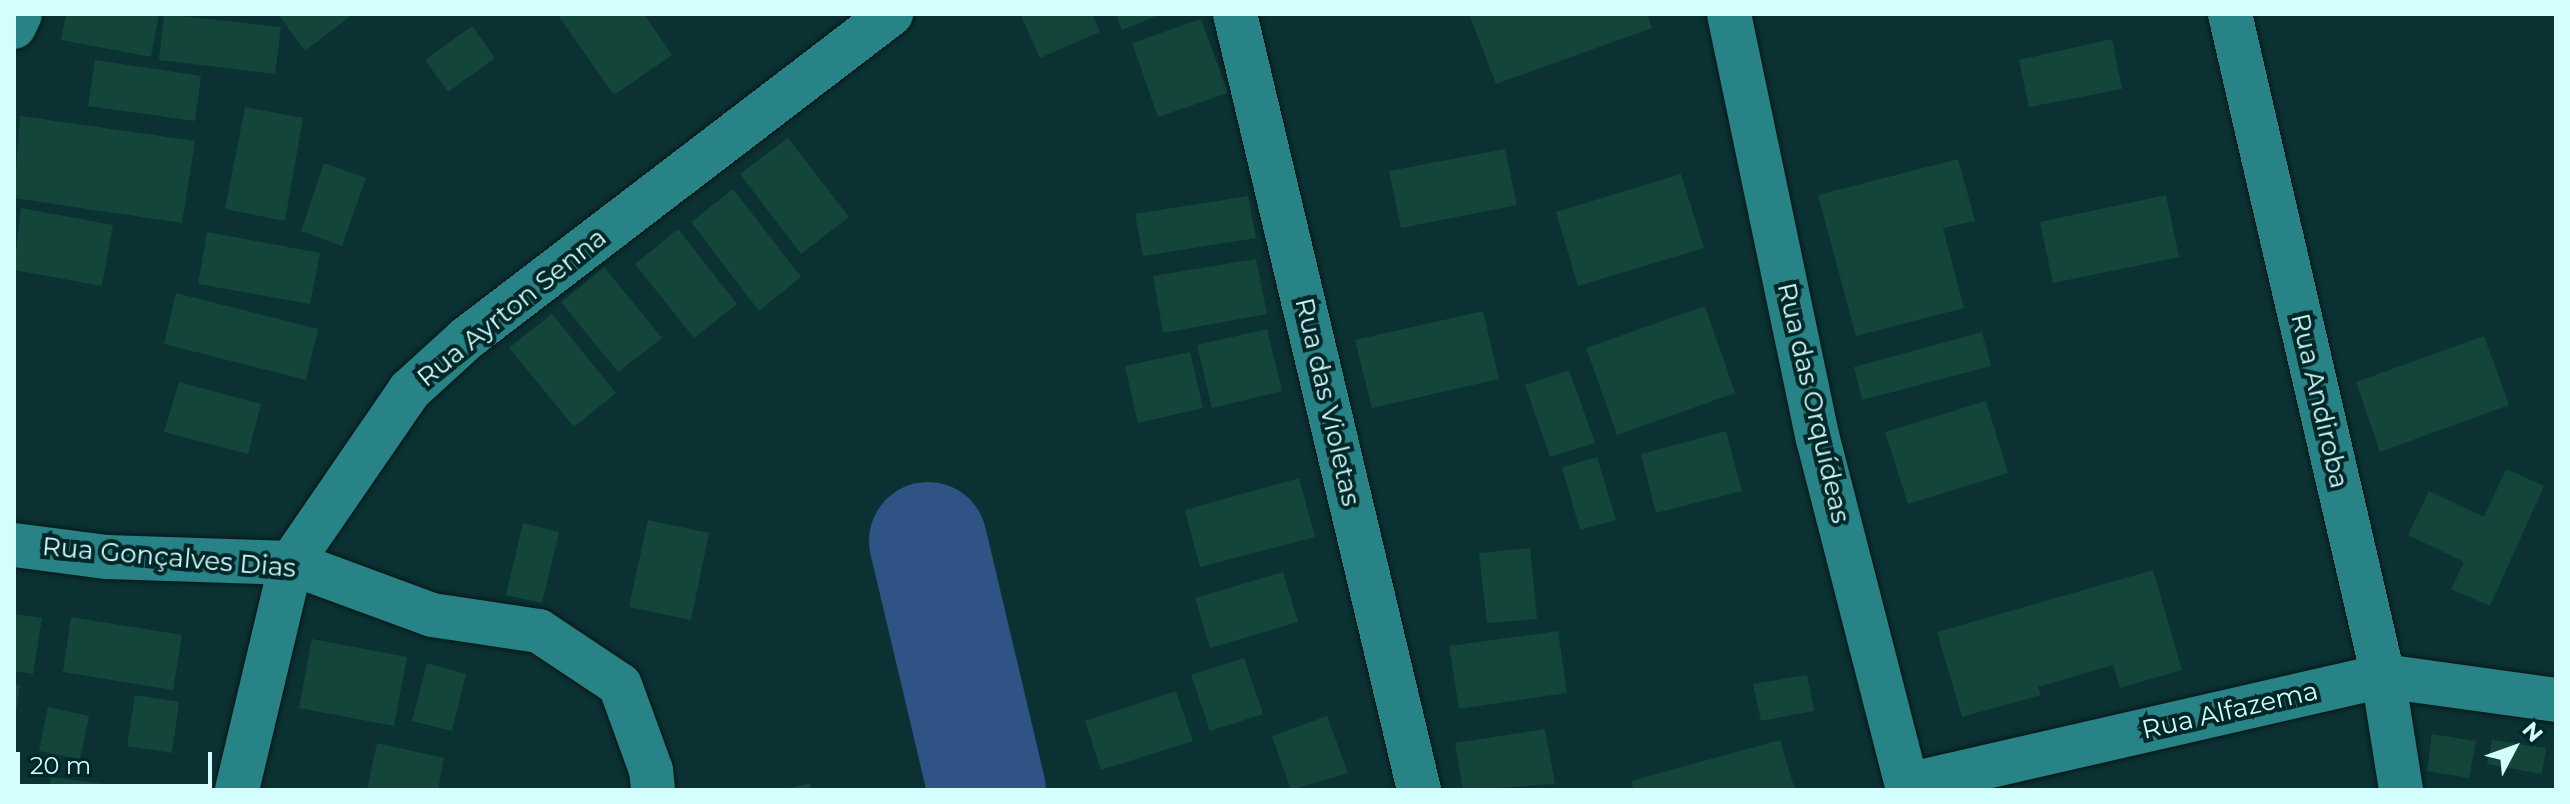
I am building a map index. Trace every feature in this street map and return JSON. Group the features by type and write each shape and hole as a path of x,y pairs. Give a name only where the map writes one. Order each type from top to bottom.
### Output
{"street":[{"path":"14,27 20,14"},
{"name":"Rua Ayrton Senna","path":"237,790 291,563 410,390 467,338 891,14"},
{"name":"Rua das Violetas","path":"1235,14 1419,790"},
{"name":"Rua das Orquídeas","path":"1729,14 1818,439 1908,788"},
{"name":"Rua Andiroba","path":"2230,14 2383,676 2401,790"},
{"name":"Rua Gonçalves Dias","path":"14,545 107,557 291,563 432,615 539,631 620,685 653,790"},
{"name":"Rua Alfazema","path":"1908,788 2383,676 2556,700"}],"building":[{"path":"66,14 159,14 151,57 61,40"},
{"path":"164,14 281,27 275,74 159,60"},
{"path":"278,14 353,14 305,51"},
{"path":"557,14 644,14 672,55 614,95"},
{"path":"1020,14 1092,14 1100,32 1040,58"},
{"path":"1116,14 1161,14 1122,30"},
{"path":"1469,14 1647,14 1652,28 1496,84"},
{"path":"1201,19 1228,93 1158,117 1132,43"},
{"path":"472,26 495,58 448,92 425,60"},
{"path":"2112,39 2122,89 2029,107 2019,60"},
{"path":"95,60 201,76 195,121 88,106"},
{"path":"245,107 303,118 285,221 225,209"},
{"path":"20,116 195,141 182,223 14,198"},
{"path":"788,138 849,217 801,254 740,174"},
{"path":"1505,149 1517,205 1401,228 1389,171"},
{"path":"1958,159 1975,221 1943,228 1964,308 1856,336 1818,195"},
{"path":"324,163 366,178 342,246 301,231"},
{"path":"1681,174 1704,248 1578,286 1556,212"},
{"path":"733,189 801,277 759,311 691,222"},
{"path":"2166,195 2179,257 2053,283 2040,222"},
{"path":"1248,196 1256,238 1143,256 1135,214"},
{"path":"21,208 113,225 102,286 14,270"},
{"path":"678,229 737,304 694,338 635,264"},
{"path":"207,232 320,253 310,304 198,284"},
{"path":"1256,259 1267,314 1163,333 1153,276"},
{"path":"604,267 662,338 618,372 561,302"},
{"path":"176,293 318,329 306,380 164,344"},
{"path":"1705,306 1735,393 1617,435 1586,348"},
{"path":"1483,311 1499,379 1372,408 1355,340"},
{"path":"552,314 616,393 574,427 509,348"},
{"path":"1267,329 1282,391 1212,408 1197,345"},
{"path":"1982,332 1991,366 1862,400 1854,367"},
{"path":"2484,336 2509,405 2380,452 2356,382"},
{"path":"1190,352 1203,408 1138,423 1125,366"},
{"path":"1569,370 1595,443 1550,457 1525,385"},
{"path":"179,382 261,404 248,454 164,432"},
{"path":"1986,401 2008,473 1908,504 1885,432"},
{"path":"1726,431 1742,491 1656,513 1641,454"},
{"path":"1597,457 1616,520 1580,530 1562,467"},
{"path":"2506,469 2544,486 2490,606 2451,589 2464,562 2408,535 2429,491 2484,517"},
{"path":"1299,478 1315,537 1200,567 1185,510"},
{"path":"648,520 709,533 691,620 629,607"},
{"path":"523,523 559,532 542,603 506,595"},
{"path":"1530,548 1537,619 1487,623 1479,553"},
{"path":"2153,570 2182,670 2120,688 2113,665 2038,687 2041,695 1962,717 1937,632"},
{"path":"1283,572 1298,622 1210,648 1195,598"},
{"path":"14,614 42,618 33,674 14,671"},
{"path":"71,617 182,635 173,690 63,672"},
{"path":"1558,631 1567,693 1459,709 1449,646"},
{"path":"312,639 407,657 394,726 299,708"},
{"path":"1244,658 1263,714 1210,731 1191,675"},
{"path":"427,663 466,674 452,731 412,721"},
{"path":"1807,675 1814,711 1761,721 1753,684"},
{"path":"14,684 20,685 16,712 14,711"},
{"path":"1176,691 1193,741 1101,770 1085,721"},
{"path":"135,695 179,702 172,753 127,746"},
{"path":"48,707 89,716 80,759 39,751"},
{"path":"1327,716 1348,773 1291,790 1272,736"},
{"path":"1545,729 1555,784 1463,790 1455,743"},
{"path":"2432,734 2476,741 2469,778 2427,771"},
{"path":"1780,740 1795,790 1634,790 1631,781"},
{"path":"2492,740 2546,748 2542,774 2487,764"},
{"path":"377,743 444,758 438,790 367,790"},
{"path":"51,777 133,788 133,790 49,790"},
{"path":"810,783 811,790 786,790 786,789"}],"waterway":[{"path":"928,541 987,790"}]}
